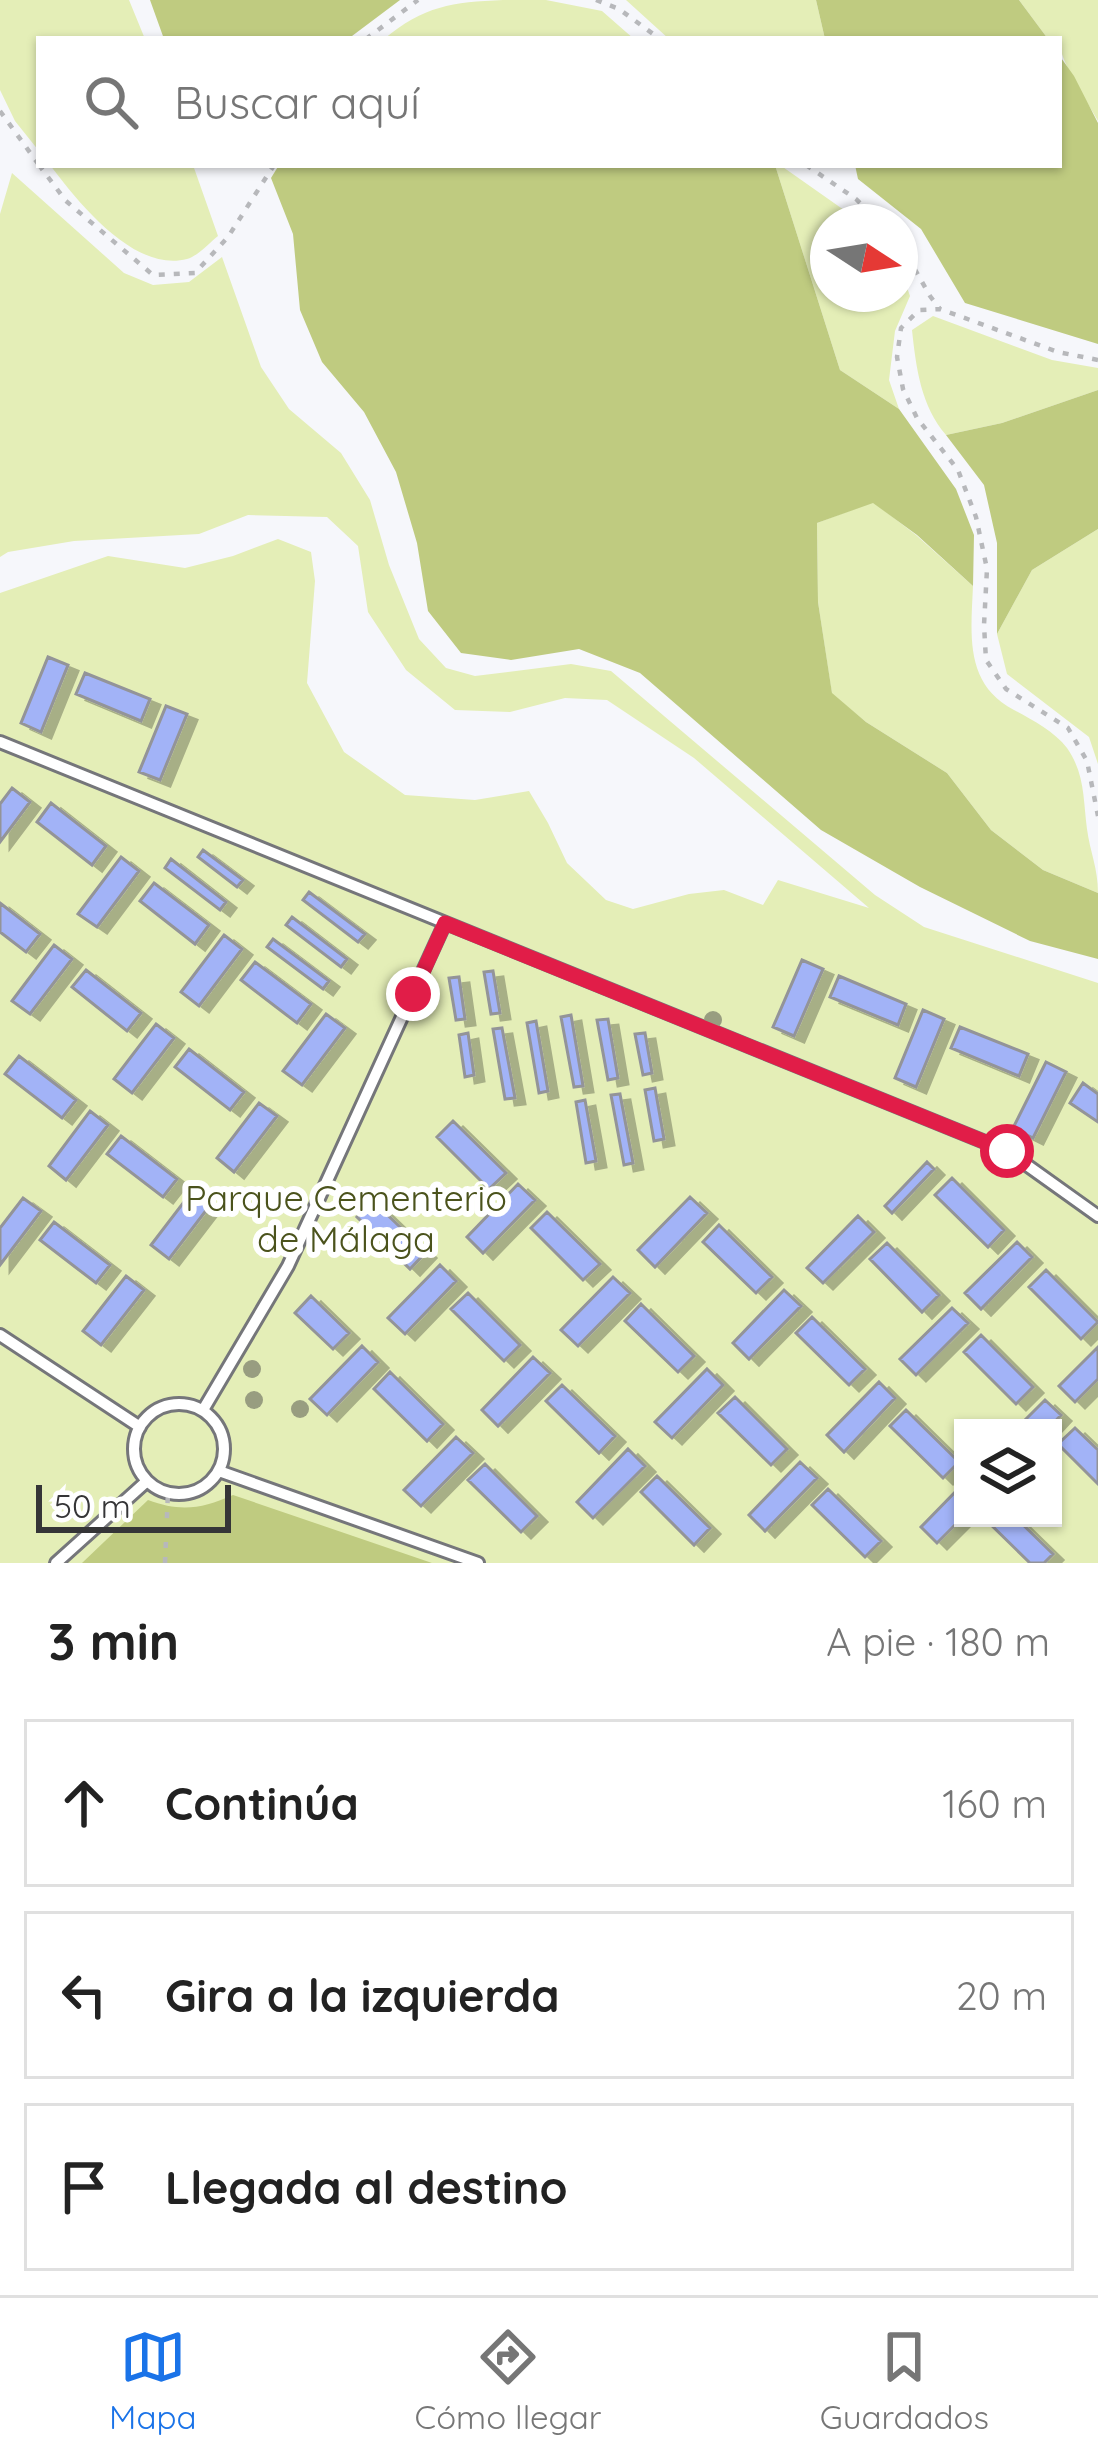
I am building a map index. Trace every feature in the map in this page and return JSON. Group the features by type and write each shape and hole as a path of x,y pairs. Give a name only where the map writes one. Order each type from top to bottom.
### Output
{"lane":[{"path":"0,742 1007,1151 1098,1216"},
{"path":"203,1410 288,1266 445,923"},
{"path":"0,1335 140,1427"},
{"path":"180,1403 203,1410 223,1437 219,1471 205,1486 185,1494 168,1492 147,1481 137,1465 134,1446 140,1427 168,1406 180,1403"},
{"path":"219,1471 478,1563"},
{"path":"56,1563 147,1481"}],"path":[{"path":"369,36 418,0"},
{"path":"596,0 619,9 656,36"},
{"path":"0,111 36,161"},
{"path":"41,168 66,201 153,275 195,273 228,237 272,168"},
{"path":"810,168 861,204"},
{"path":"918,275 940,309"},
{"path":"1098,359 1058,352 940,309 919,310 901,328 897,358 903,389 916,418 958,470 976,517 988,569 986,660 1006,688 1068,728 1088,761 1098,816"},
{"path":"165,1563 168,1492"}],"green space":[{"path":"0,0 129,0 144,36 36,36 36,147 15,121 0,90"},
{"path":"150,0 400,0 352,36 163,36"},
{"path":"546,0 602,11 631,36 388,36 412,19 469,2"},
{"path":"626,0 816,0 824,36 666,36"},
{"path":"816,0 1019,0 1046,36 824,36"},
{"path":"1019,0 1098,0 1098,121 1068,69 1062,36 1046,36"},
{"path":"1062,59 1098,123 1098,344 965,303 918,227 918,204 890,204 858,179 856,168 1062,168"},
{"path":"52,168 194,168 218,236 187,259 147,255 109,231"},
{"path":"277,168 776,168 810,275 810,312 822,312 840,370 899,409 956,489 974,535 973,586 873,503 817,523 818,602 832,693 866,722 947,773 991,830 1043,870 1098,893 1098,959 1030,941 920,887 821,830 640,673 579,649 511,660 461,653 428,611 417,543 396,472 364,412 322,362 300,310 293,234 271,178"},
{"path":"776,168 784,168 835,204 810,204 810,275"},
{"name":"Parque Cementerio de Málaga","path":"12,173 124,273 153,285 189,282 222,257 261,367 289,409 341,453 370,500 389,565 419,639 446,668 475,676 571,664 611,671 875,895 924,927 1098,983 1098,1563 0,1563 0,593 108,556 185,568 278,539 311,552 315,581 307,683 344,752 405,795 475,800 529,791 567,863 606,900 633,909 724,890 763,905 778,880 869,908 694,758 607,700 565,698 510,712 455,710 406,670 368,612 358,546 327,517 248,515 199,534 74,541 0,557 0,214"},
{"path":"822,312 903,312 895,331 889,380 899,409 840,370"},
{"path":"933,316 1052,360 1098,368 1098,390 1002,423 946,435 925,399 912,330"},
{"path":"1098,390 1098,529 1032,570 997,634 997,543 984,485 946,435 1002,423"},
{"path":"873,502 973,586 974,656 986,686 1056,737 1073,758 1098,893 1043,870 991,830 947,773 866,722 832,694 818,602 817,523"},
{"path":"1098,529 1098,764 1089,737 1007,674 997,634 1032,570"},
{"path":"233,1495 432,1563 82,1563 148,1500 191,1507"}],"building":[{"path":"48,657 68,665 41,732 21,723"},
{"path":"85,673 150,699 141,721 76,694"},
{"path":"166,706 187,714 160,780 139,772"},
{"path":"12,788 30,802 0,842 0,804"},
{"path":"51,803 106,846 92,865 37,822"},
{"path":"203,850 243,880 237,887 198,857"},
{"path":"121,857 139,871 97,927 78,914"},
{"path":"171,859 226,902 220,910 165,868"},
{"path":"154,883 209,925 195,944 140,901"},
{"path":"309,892 365,934 358,942 303,900"},
{"path":"0,903 40,934 26,952 0,932"},
{"path":"292,917 347,959 341,967 286,925"},
{"path":"224,935 242,949 199,1006 181,992"},
{"path":"273,939 329,981 323,989 267,947"},
{"path":"54,945 72,959 30,1014 12,1001"},
{"path":"802,960 823,969 794,1036 773,1027"},
{"path":"255,962 311,1004 297,1023 241,980"},
{"path":"86,970 141,1013 127,1031 72,987"},
{"path":"493,971 500,1013 491,1014 484,972"},
{"path":"839,976 906,1004 898,1025 830,997"},
{"path":"459,977 465,1019 456,1020 449,978"},
{"path":"923,1010 944,1019 916,1087 895,1078"},
{"path":"326,1014 345,1028 302,1085 283,1071"},
{"path":"571,1015 583,1086 574,1087 561,1017"},
{"path":"608,1019 618,1078 608,1080 597,1020"},
{"path":"536,1021 548,1091 539,1093 527,1023"},
{"path":"156,1024 174,1038 132,1093 114,1079"},
{"path":"960,1027 1028,1054 1019,1076 951,1048"},
{"path":"502,1028 515,1098 505,1099 493,1029"},
{"path":"468,1033 474,1075 465,1077 459,1035"},
{"path":"645,1033 652,1073 643,1075 635,1034"},
{"path":"189,1049 244,1092 230,1110 175,1067"},
{"path":"19,1056 76,1100 62,1118 5,1074"},
{"path":"1046,1062 1066,1072 1033,1138 1013,1128"},
{"path":"1083,1083 1098,1094 1098,1122 1070,1103"},
{"path":"655,1088 664,1139 654,1141 645,1090"},
{"path":"620,1094 633,1163 624,1165 611,1095"},
{"path":"585,1100 596,1161 586,1163 576,1102"},
{"path":"259,1103 277,1116 234,1172 217,1158"},
{"path":"90,1111 108,1125 66,1180 49,1166"},
{"path":"453,1121 506,1173 489,1189 437,1137"},
{"path":"121,1136 177,1179 163,1197 107,1154"},
{"path":"927,1162 934,1169 892,1213 885,1206"},
{"path":"952,1178 1004,1230 988,1247 935,1195"},
{"path":"518,1184 535,1200 483,1253 467,1237"},
{"path":"193,1190 211,1204 169,1259 151,1245"},
{"path":"690,1197 707,1213 655,1267 638,1250"},
{"path":"23,1198 41,1211 0,1265 0,1228"},
{"path":"373,1201 426,1252 410,1269 357,1217"},
{"path":"547,1212 600,1264 583,1280 531,1228"},
{"path":"858,1216 874,1232 823,1283 807,1268"},
{"path":"54,1222 110,1265 96,1283 40,1240"},
{"path":"719,1225 772,1277 756,1293 703,1242"},
{"path":"1017,1242 1032,1257 981,1309 965,1293"},
{"path":"887,1243 939,1295 922,1312 870,1259"},
{"path":"440,1265 456,1281 405,1334 388,1318"},
{"path":"1046,1270 1098,1322 1081,1339 1029,1287"},
{"path":"126,1276 144,1290 101,1345 83,1331"},
{"path":"613,1277 630,1293 578,1346 561,1330"},
{"path":"784,1290 801,1306 749,1359 733,1343"},
{"path":"468,1293 520,1345 504,1361 451,1309"},
{"path":"311,1296 349,1333 333,1349 295,1313"},
{"path":"641,1304 694,1356 678,1372 625,1321"},
{"path":"952,1308 968,1323 916,1375 900,1359"},
{"path":"812,1317 865,1369 849,1385 796,1333"},
{"path":"981,1335 1033,1387 1016,1404 964,1352"},
{"path":"362,1346 378,1362 327,1415 310,1399"},
{"path":"1098,1347 1098,1379 1075,1402 1059,1386"},
{"path":"533,1357 550,1373 498,1426 482,1410"},
{"path":"707,1369 723,1385 672,1438 655,1422"},
{"path":"390,1372 443,1424 427,1441 374,1389"},
{"path":"879,1382 895,1398 844,1452 827,1435"},
{"path":"562,1385 615,1436 599,1453 546,1401"},
{"path":"735,1397 787,1449 771,1465 718,1413"},
{"path":"1045,1400 1061,1415 1057,1419 1026,1419"},
{"path":"906,1410 954,1457 954,1467 943,1478 890,1426"},
{"path":"1075,1428 1098,1450 1098,1484 1062,1448 1062,1440"},
{"path":"456,1437 473,1453 421,1506 404,1490"},
{"path":"628,1449 645,1466 593,1518 577,1502"},
{"path":"800,1462 817,1478 765,1531 749,1515"},
{"path":"485,1464 537,1516 521,1532 468,1480"},
{"path":"657,1476 710,1528 694,1545 641,1492"},
{"path":"828,1489 881,1541 865,1557 812,1505"},
{"path":"954,1493 954,1526 937,1543 921,1527"},
{"path":"993,1527 1025,1527 1053,1554 1044,1563 1030,1563"}],"route":[{"path":"413,994 445,923 1007,1151"}]}
